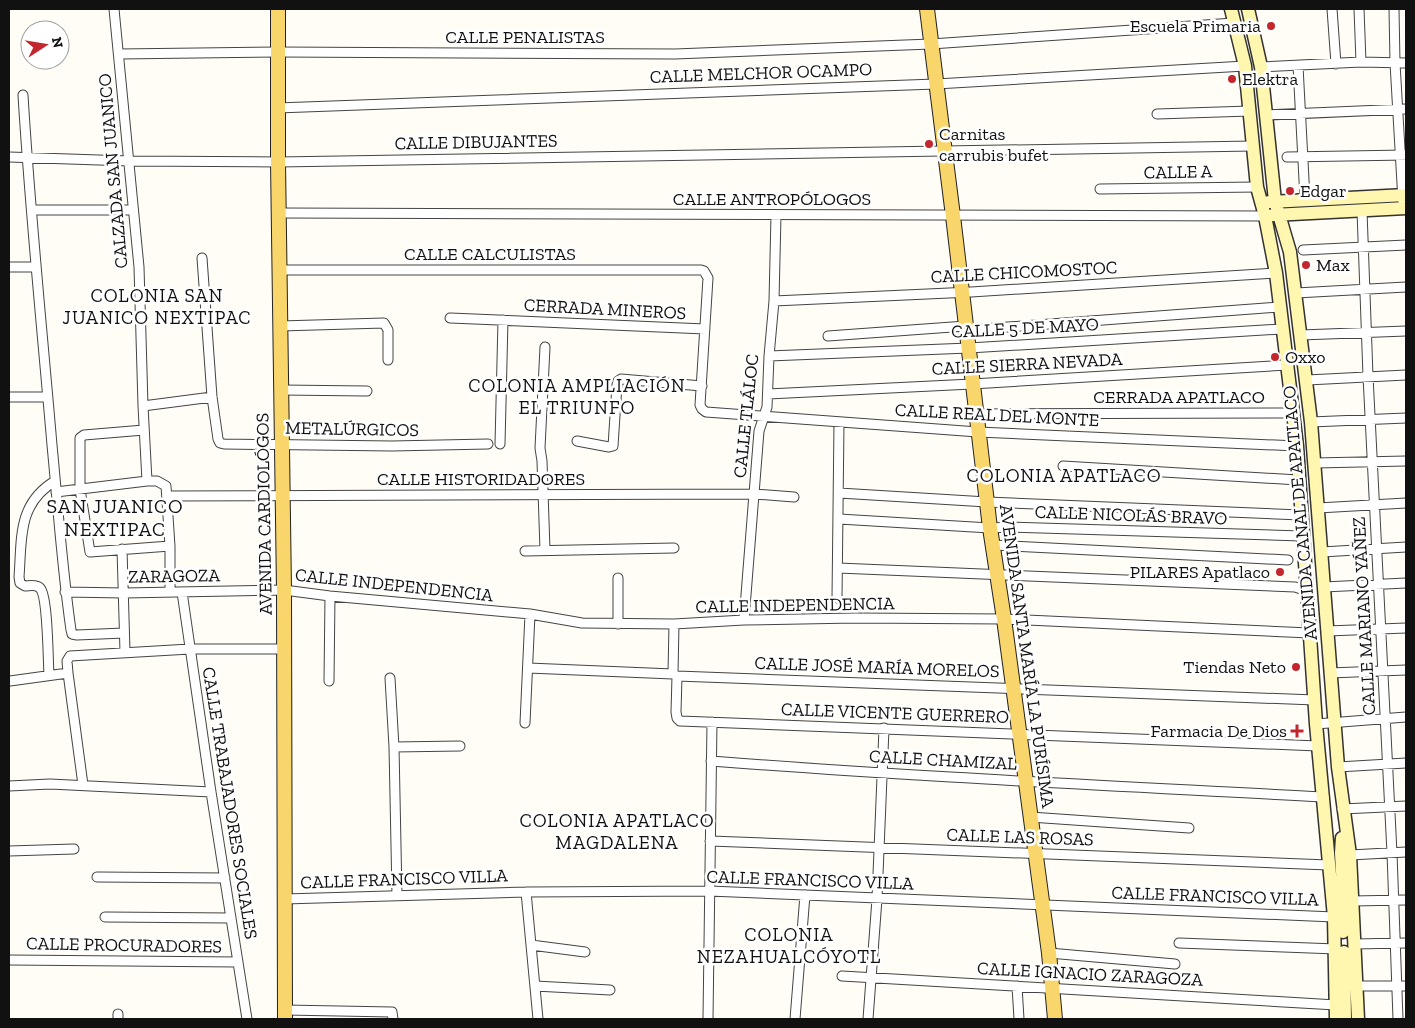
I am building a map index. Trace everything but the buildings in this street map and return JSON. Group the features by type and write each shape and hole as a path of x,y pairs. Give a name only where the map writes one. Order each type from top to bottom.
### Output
{"main road":[{"name":"AVENIDA CARDIOLÓGOS","path":"278,9 277,108 284,590 286,1015"},
{"name":"AVENIDA SANTA MARÍA LA PURÍSIMA","path":"927,9 944,151 954,216 990,528 1020,733 1056,1016"}],"street":[{"name":"CALZADA SAN JUANICO","path":"114,9 139,267 142,406 147,481"},
{"name":"AVENIDA CANAL DE APATLACO","path":"1231,9 1245,66 1257,187 1265,216 1276,273 1297,446 1316,724 1329,865 1338,917 1336,1019"},
{"name":"AVENIDA CANAL DE APATLACO","path":"1248,9 1261,67 1275,201 1290,252 1307,380 1338,767 1342,810 1350,855 1354,944 1351,986 1358,1019"},
{"path":"1332,9 1336,64"},
{"path":"1359,9 1361,62"},
{"path":"1394,9 1394,63 1402,109 1405,201"},
{"name":"CALLE PENALISTAS","path":"119,54 278,52 675,54 931,44 1234,23"},
{"path":"1261,67 1361,62 1406,63"},
{"name":"CALLE MELCHOR OCAMPO","path":"277,108 936,84 1245,66"},
{"path":"1298,66 1305,199"},
{"path":"23,95 47,398 65,592 71,630 72,634 77,635 124,633"},
{"path":"1266,115 1402,109"},
{"path":"1157,114 1250,112"},
{"name":"CALLE DIBUJANTES","path":"9,157 129,161 278,162 1253,146"},
{"path":"1287,157 1403,155"},
{"name":"CALLE A","path":"1100,189 1257,187"},
{"path":"1262,203 1305,199 1405,201"},
{"path":"1265,216 1362,211 1405,201"},
{"path":"32,210 133,210"},
{"name":"CALLE MARIANO YÁÑEZ","path":"1362,211 1398,1019"},
{"name":"CALLE ANTROPÓLOGOS","path":"279,213 1265,216"},
{"name":"CALLE TLÁLOC","path":"744,620 759,431 767,407 774,301 776,215"},
{"path":"1303,250 1406,245"},
{"path":"142,406 212,397 202,258"},
{"path":"9,267 36,267"},
{"name":"CALLE CALCULISTAS","path":"280,270 701,270 704,271 708,278 705,330"},
{"name":"CALLE CHICOMOSTOC","path":"774,301 1276,273"},
{"path":"1296,293 1406,287"},
{"path":"828,336 1280,307"},
{"name":"CERRADA MINEROS","path":"450,318 705,330"},
{"name":"CERRADA MINEROS","path":"500,444 503,320"},
{"path":"280,326 384,323 388,330 388,360"},
{"name":"CALLE 5 DE MAYO","path":"769,356 969,348 1282,329"},
{"path":"577,441 609,447 614,444 618,381 624,379 702,386 705,330"},
{"path":"1301,335 1406,331"},
{"path":"544,348 540,448 544,494 545,550"},
{"name":"CALLE SIERRA NEVADA","path":"768,394 1287,365"},
{"path":"1307,380 1406,375"},
{"name":"CALLE REAL DEL MONTE","path":"702,386 700,405 706,412 978,432 1297,446"},
{"path":"281,390 367,391"},
{"path":"9,397 47,398"},
{"name":"METALÚRGICOS","path":"212,397 218,439 220,443 224,444 392,446 488,444"},
{"name":"CERRADA APATLACO","path":"976,414 1293,413"},
{"path":"1311,422 1406,418"},
{"path":"837,598 839,423"},
{"path":"144,430 84,435 80,438 80,490 90,552 170,546"},
{"path":"1315,463 1406,461"},
{"path":"1063,466 1298,480"},
{"path":"49,675 46,616 42,593 40,588 36,586 24,586 20,583 19,577 22,528 27,510 38,494 55,481"},
{"path":"56,492 147,481 157,481 166,486 170,546 170,592"},
{"path":"839,493 987,502 1301,515"},
{"name":"CALLE HISTORIDADORES","path":"167,496 754,494 794,497"},
{"path":"1318,508 1406,503"},
{"name":"CALLE NICOLÁS BRAVO","path":"839,519 990,528 1011,527 1302,536"},
{"path":"993,545 1288,560"},
{"path":"1322,552 1406,547"},
{"path":"525,551 674,548"},
{"path":"122,549 125,652"},
{"path":"838,568 997,573 1296,587 1307,591"},
{"path":"618,578 618,624"},
{"path":"1324,587 1406,583"},
{"name":"ZARAGOZA","path":"65,592 124,593 284,590"},
{"name":"CALLE INDEPENDENCIA","path":"284,590 330,596 530,614 582,623 674,624 744,620 855,618 1004,619 1310,633"},
{"name":"CALLE TRABAJADORES SOCIALES","path":"182,592 247,1019"},
{"path":"329,680 330,596"},
{"path":"525,723 530,614"},
{"path":"674,624 675,675"},
{"path":"1327,631 1406,628"},
{"path":"83,785 68,673 68,658 72,655 190,650 283,649"},
{"name":"CALLE JOSÉ MARÍA MORELOS","path":"528,668 1315,700"},
{"path":"1330,674 1406,670"},
{"path":"10,681 68,673"},
{"name":"CALLE VICENTE GUERRERO","path":"675,675 676,712 677,718 680,721 1318,746"},
{"path":"390,678 394,747 397,895"},
{"path":"1316,724 1406,717"},
{"path":"708,1019 712,722"},
{"path":"868,1019 877,899 884,728"},
{"path":"394,747 460,746"},
{"name":"CALLE CHAMIZAL","path":"711,762 882,774 1324,797"},
{"path":"1338,767 1406,763"},
{"path":"9,786 50,784 211,792"},
{"path":"1342,810 1406,806"},
{"path":"1030,818 1189,828"},
{"path":"1338,917 1344,908 1340,853 1341,839 1345,828"},
{"path":"1327,836 1333,854 1339,909 1338,917 1351,986 1345,1019"},
{"name":"CALLE LAS ROSAS","path":"710,841 1329,865"},
{"path":"9,851 74,849"},
{"path":"1350,855 1406,852"},
{"path":"97,877 225,878"},
{"name":"CALLE FRANCISCO VILLA","path":"284,899 526,892 709,891 1338,917"},
{"path":"526,892 538,1019"},
{"path":"796,1019 805,895"},
{"path":"1352,901 1406,900"},
{"path":"105,917 231,918"},
{"path":"1179,942 1336,949"},
{"path":"1354,944 1406,943"},
{"path":"531,945 585,952"},
{"path":"1049,954 1175,964"},
{"name":"CALLE PROCURADORES","path":"9,960 238,962"},
{"name":"CALLE IGNACIO ZARAGOZA","path":"842,976 1336,1005"},
{"path":"535,986 610,990"},
{"path":"1018,986 1019,1019"},
{"path":"1351,986 1406,986"},
{"path":"286,1015 393,1016"}],"place":[{"name":"Escuela Primaria","path":"1271,26"},
{"name":"Elektra","path":"1232,79"},
{"name":"Carnitas carrubis bufet","path":"929,144"},
{"name":"Edgar","path":"1290,191"},
{"name":"Max","path":"1306,265"},
{"name":"Oxxo","path":"1275,357"},
{"name":"PILARES Apatlaco","path":"1280,572"},
{"name":"Tiendas Neto","path":"1296,667"},
{"name":"Farmacia De Dios","path":"1297,731"}],"district":[{"name":"COLONIA SAN JUANICO NEXTIPAC","path":"157,306"},
{"name":"COLONIA AMPLIACIÓN EL TRIUNFO","path":"577,396"},
{"name":"COLONIA APATLACO","path":"1064,475"},
{"name":"SAN JUANICO NEXTIPAC","path":"115,518"},
{"name":"COLONIA APATLACO MAGDALENA","path":"617,831"},
{"name":"COLONIA NEZAHUALCÓYOTL","path":"789,945"}]}
